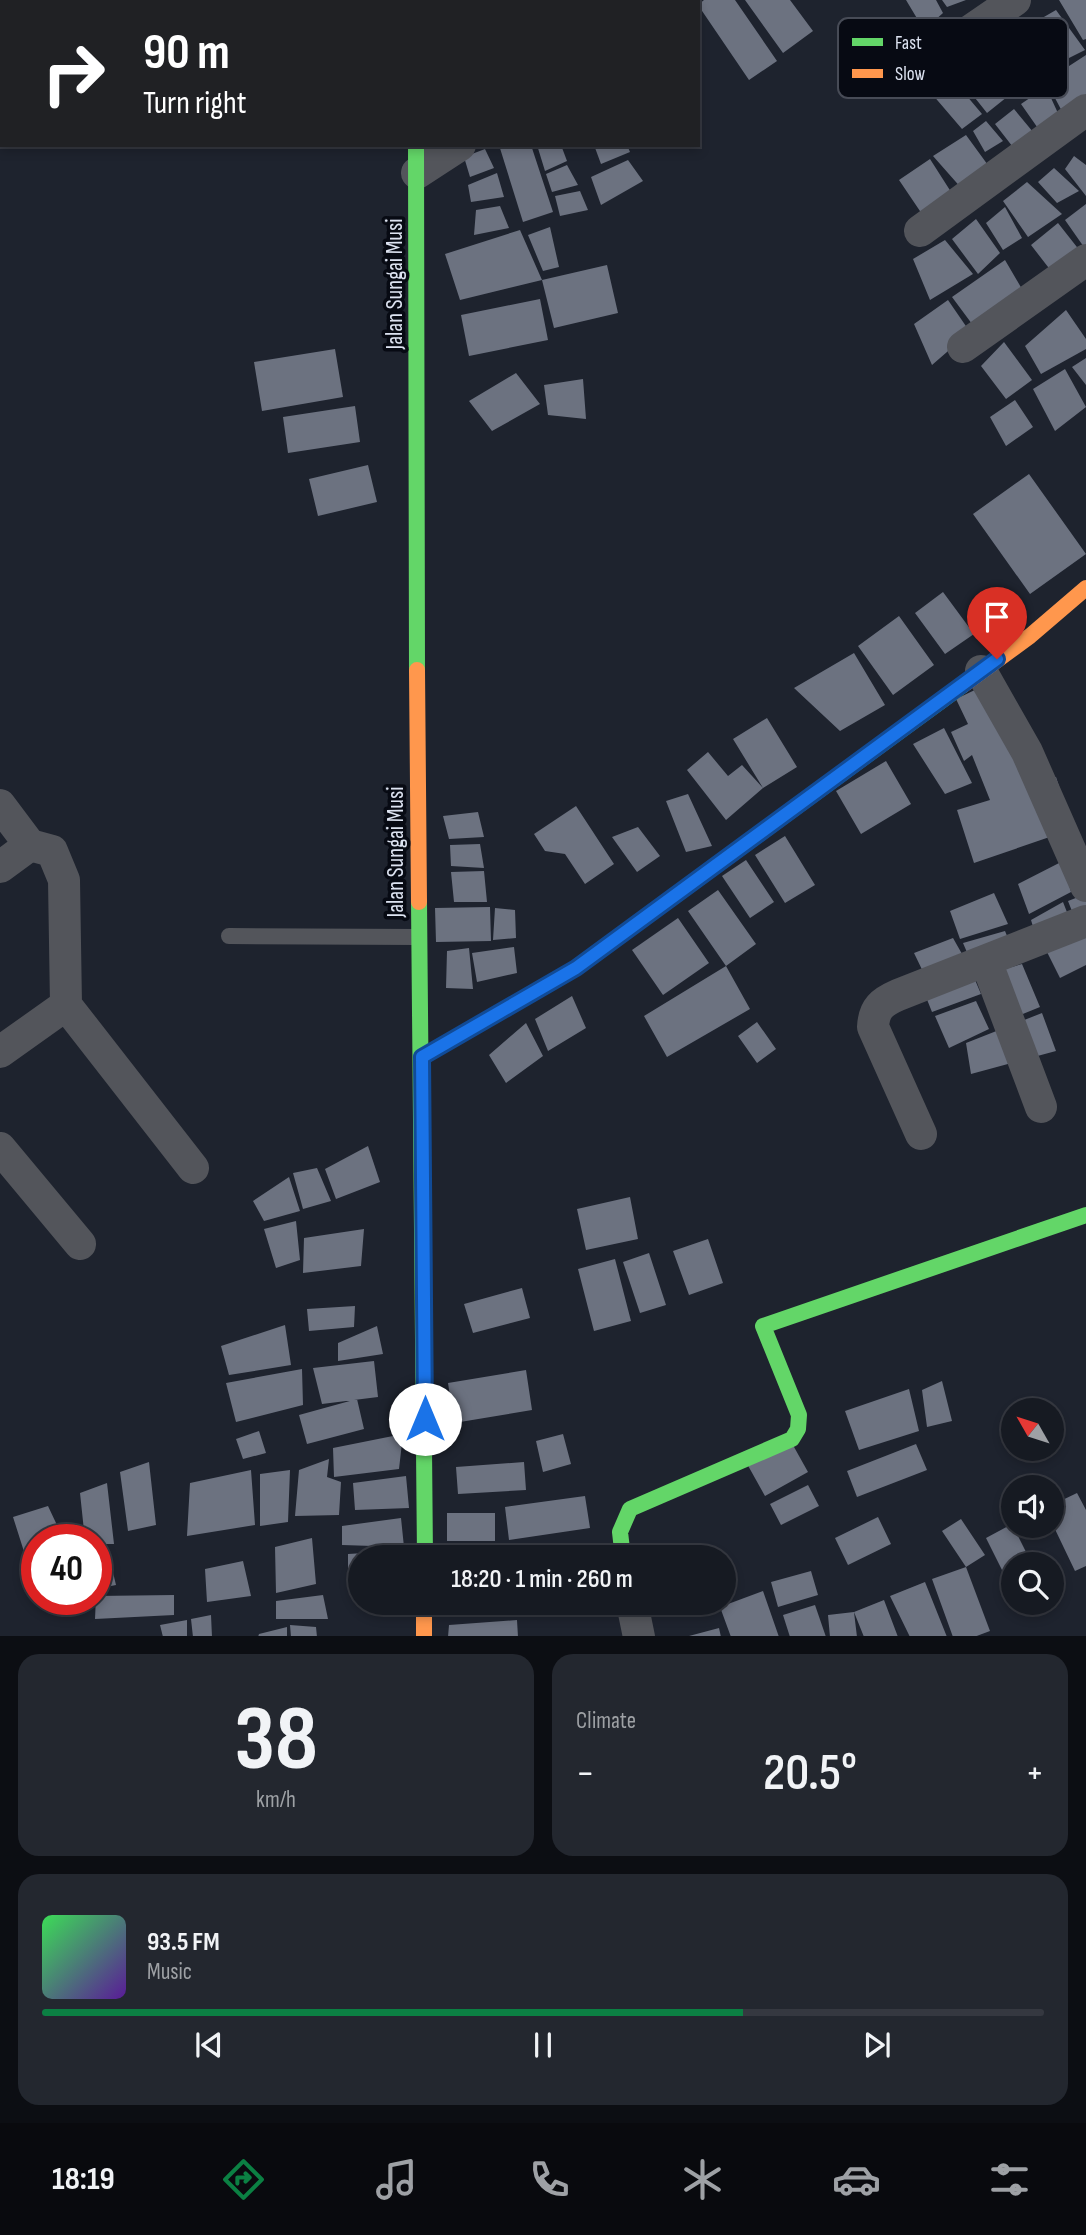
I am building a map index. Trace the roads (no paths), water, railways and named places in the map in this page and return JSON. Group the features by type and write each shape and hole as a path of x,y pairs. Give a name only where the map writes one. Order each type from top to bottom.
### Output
{"street":[{"path":"989,18 1015,0"},
{"path":"920,231 1086,110"},
{"path":"416,159 454,147"},
{"name":"Jalan Sungai Musi","path":"416,159 418,937 422,1057 425,1545"},
{"path":"963,347 1086,260"},
{"path":"422,1057 576,968 1030,636 1086,588"},
{"path":"981,671 1027,752 1086,886"},
{"path":"0,805 30,845 52,851 64,880 66,1005 193,1168"},
{"path":"0,867 30,845"},
{"path":"920,1134 873,1027 874,1015 884,1002 1086,921"},
{"path":"986,961 1041,1107"},
{"path":"0,1052 66,1005"},
{"path":"0,1148 80,1244"},
{"path":"621,1545 619,1535 622,1520 630,1509 792,1439 799,1415 764,1326 1086,1215"},
{"path":"424,1636 425,1615"},
{"path":"635,1615 639,1636"}],"lane":[{"path":"229,936 418,937"}]}
